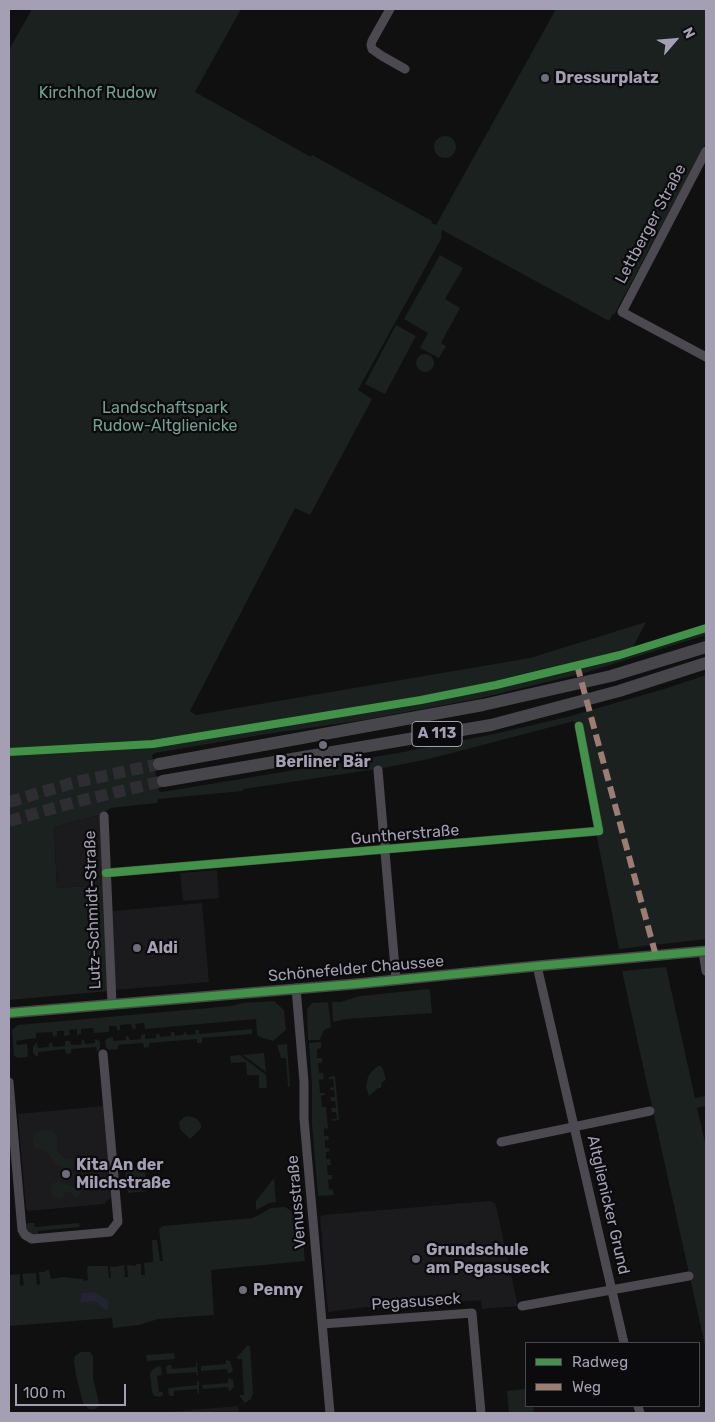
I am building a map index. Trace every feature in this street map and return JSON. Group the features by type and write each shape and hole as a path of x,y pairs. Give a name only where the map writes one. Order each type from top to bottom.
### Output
{"highway":[{"name":"A 113","path":"159,764 484,705 612,676 706,646"},
{"name":"A 113","path":"163,781 491,725 618,691 706,664"}],"main road":[{"name":"Schönefelder Chaussee","path":"9,1013 704,952"}],"street":[{"path":"390,9 372,41 372,49 405,69"},
{"name":"Lettberger Straße","path":"706,151 622,312 706,357"},
{"name":"Guntherstraße","path":"106,873 599,831 579,726"},
{"path":"378,770 396,980"},
{"name":"Lutz-Schmidt-Straße","path":"104,816 112,1004"},
{"path":"704,952 706,971"},
{"name":"Altglienicker Grund","path":"537,966 624,1342"},
{"name":"Venusstraße","path":"296,988 304,1082 304,1119 330,1413"},
{"path":"9,1082 22,1230 25,1235 32,1239 110,1232 118,1222 103,1054"},
{"name":"Altglienicker Grund","path":"501,1142 650,1111"},
{"name":"Altglienicker Grund","path":"522,1306 689,1276"},
{"name":"Pegasuseck","path":"322,1324 472,1313 481,1413"}],"shaded area":[{"path":"100,815 104,885 57,888 54,827"},
{"path":"217,870 219,898 183,901 180,873"},
{"path":"202,903 209,982 115,990 113,911"},
{"name":"Kita An der Milchstraße","path":"103,1106 111,1197 104,1204 28,1211 26,1209 18,1114"},
{"name":"Grundschule am Pegasuseck","path":"490,1201 495,1203 496,1206 518,1306 482,1309 481,1300 374,1309 367,1307 328,1312 320,1217 323,1215"},
{"path":"238,1406 239,1413 156,1413"}],"green space":[{"name":"Landschaftspark Rudow-Altglienicke","path":"32,9 241,9 195,92 311,157 312,155 432,221 431,223 436,225 556,9 706,9 706,142 614,315 609,321 442,230 441,239 358,390 372,399 310,515 295,508 190,711 196,715 530,658 646,622 632,649 706,624 706,635 584,673 481,698 364,720 260,735 152,755 159,791 162,792 398,753 494,734 567,717 706,675 706,939 619,949 574,721 429,759 383,768 244,789 243,791 158,799 157,803 111,808 100,815 54,827 57,888 104,885 109,991 9,1000 9,50"},
{"path":"445,136 453,139 456,147 453,155 445,158 437,155 434,147 437,139"},
{"path":"440,255 463,268 445,299 460,308 441,343 446,346 439,358 420,348 428,333 404,319"},
{"path":"396,325 416,336 385,394 365,384"},
{"path":"421,354 429,354 434,359 432,370 421,372 416,367 416,359"},
{"path":"666,967 695,1098 706,1096 706,1106 697,1108 706,1147 706,1350 622,971"},
{"path":"428,989 430,991 432,1013 346,1019 333,1022 332,1002 340,1002 360,996"},
{"path":"274,1001 284,1010 286,1030 273,1041 257,1035 256,1019 145,1029 144,1023 135,1024 136,1028 133,1030 131,1024 120,1025 120,1030 118,1031 116,1026 109,1026 109,1032 94,1033 93,1028 81,1029 81,1034 77,1035 77,1029 69,1030 70,1035 64,1036 64,1031 57,1031 57,1035 54,1037 52,1032 36,1033 36,1038 16,1041 17,1045 27,1044 27,1057 18,1058 14,1056 12,1030 18,1025"},
{"path":"328,1002 331,1027 324,1030 320,1040 308,1040 307,1009 312,1003"},
{"path":"252,1029 252,1034 202,1038 202,1043 197,1043 197,1039 149,1043 149,1047 144,1048 143,1043 118,1045 118,1049 109,1050 106,1047 105,1041 113,1037 113,1041 126,1040 126,1036 130,1040 141,1039 141,1035 145,1034 145,1039 156,1038 156,1035 159,1033 160,1037 171,1036 171,1032 174,1032 175,1036 183,1035 185,1031 187,1035 196,1034 195,1030 199,1030 199,1034"},
{"path":"95,1039 100,1041 99,1051 97,1051 96,1047 71,1049 71,1053 66,1054 65,1049 38,1052 38,1056 33,1053 33,1047 36,1043 38,1048 49,1047 49,1044 52,1042 53,1047 65,1046 65,1041 70,1041 71,1045 81,1045 82,1040 84,1040 85,1044 95,1043"},
{"path":"321,1042 321,1048 317,1049 317,1058 322,1058 322,1063 318,1063 319,1073 323,1073 324,1079 319,1080 320,1093 325,1093 325,1095 321,1096 322,1107 326,1107 328,1128 324,1129 324,1136 328,1136 329,1140 325,1140 325,1148 329,1148 330,1151 326,1152 326,1159 330,1159 331,1165 327,1165 328,1175 332,1175 332,1179 328,1180 329,1189 333,1190 334,1195 318,1196 312,1124 309,1043"},
{"path":"287,1044 290,1086 288,1087 286,1058 281,1058 277,1045"},
{"path":"263,1053 266,1072 243,1055"},
{"path":"240,1055 266,1075 267,1088 259,1088 259,1075 247,1075 246,1062 231,1063 230,1056"},
{"path":"378,1066 381,1066 383,1069 386,1080 382,1082 381,1088 378,1088 369,1096 366,1087 368,1077"},
{"path":"335,1076 339,1120 333,1121 332,1119 337,1119 336,1112 332,1112 331,1108 336,1108 335,1101 331,1101 330,1097 335,1097 334,1090 330,1090 330,1088 334,1087 333,1079 329,1079 329,1077"},
{"path":"188,1116 196,1118 201,1124 201,1128 190,1139 180,1129 179,1122"},
{"path":"43,1130 53,1131 58,1139 57,1148 59,1153 65,1158 72,1159 74,1165 70,1169 63,1168 55,1163 41,1149 35,1149 33,1138 37,1132"},
{"path":"145,1167 147,1191 128,1193 125,1169"},
{"path":"274,1178 276,1202 269,1203 256,1210 256,1201"},
{"path":"58,1181 81,1188 81,1193 76,1198 71,1193 65,1192 61,1199 56,1198 52,1195 50,1185"},
{"path":"285,1207 301,1214 305,1261 211,1270 214,1315 158,1319 139,1325 113,1328 112,1318 9,1326 9,1275 20,1274 20,1286 24,1285 22,1274 36,1273 37,1285 40,1284 39,1272 49,1270 51,1279 63,1277 83,1279 84,1281 88,1280 87,1268 89,1266 108,1266 109,1278 111,1278 110,1266 124,1265 124,1277 128,1277 127,1265 136,1266 136,1264 141,1264 141,1275 145,1275 144,1263 153,1262 152,1240 157,1240 160,1261 163,1261 159,1229 163,1226 253,1218 271,1208"},
{"path":"34,1223 35,1227 79,1223 80,1227 38,1231 38,1235 32,1236 27,1233 25,1225"},
{"path":"247,1346 250,1346 253,1393 251,1399 245,1403 239,1395 244,1395 242,1359 237,1359 237,1357"},
{"path":"81,1352 90,1352 93,1356 93,1378 99,1403 95,1409 89,1409 83,1403 76,1375 75,1356"},
{"path":"174,1353 175,1359 147,1361 146,1355"},
{"path":"226,1360 230,1361 233,1371 228,1374 227,1369 201,1371 201,1366 226,1364"},
{"path":"196,1362 198,1376 196,1372 167,1374 166,1367 168,1365 171,1365 172,1369 196,1367"},
{"path":"158,1366 161,1367 162,1375 157,1376 159,1392 163,1392 162,1396 159,1397 154,1396 152,1392 150,1374"},
{"path":"228,1378 233,1380 234,1387 230,1391 228,1387 203,1389 202,1385 228,1383"},
{"path":"197,1381 199,1381 199,1394 197,1389 174,1391 174,1396 169,1395 168,1388 197,1385"},
{"path":"525,1389 525,1407 533,1407 534,1413 509,1413 507,1391"}],"water":[{"path":"95,1292 109,1301 107,1311 95,1301 80,1303 82,1293"}],"tunnel":[{"path":"9,802 72,783 159,764"},
{"path":"9,821 75,802 163,781"}],"marked path":[{"path":"577,665 656,956"}],"cycle path":[{"path":"9,752 153,744 421,700 496,685 620,655 706,628"},
{"path":"106,873 599,831 579,726"},
{"path":"9,1013 355,984 706,951"}],"place":[{"name":"Dressurplatz","path":"545,78"},
{"name":"Berliner Bär","path":"323,745"},
{"name":"Aldi","path":"137,948"},
{"name":"Kita An der Milchstraße","path":"66,1174"},
{"name":"Grundschule am Pegasuseck","path":"416,1259"},
{"name":"Penny","path":"243,1290"}],"park label":[{"name":"Kirchhof Rudow","path":"98,93"}]}
